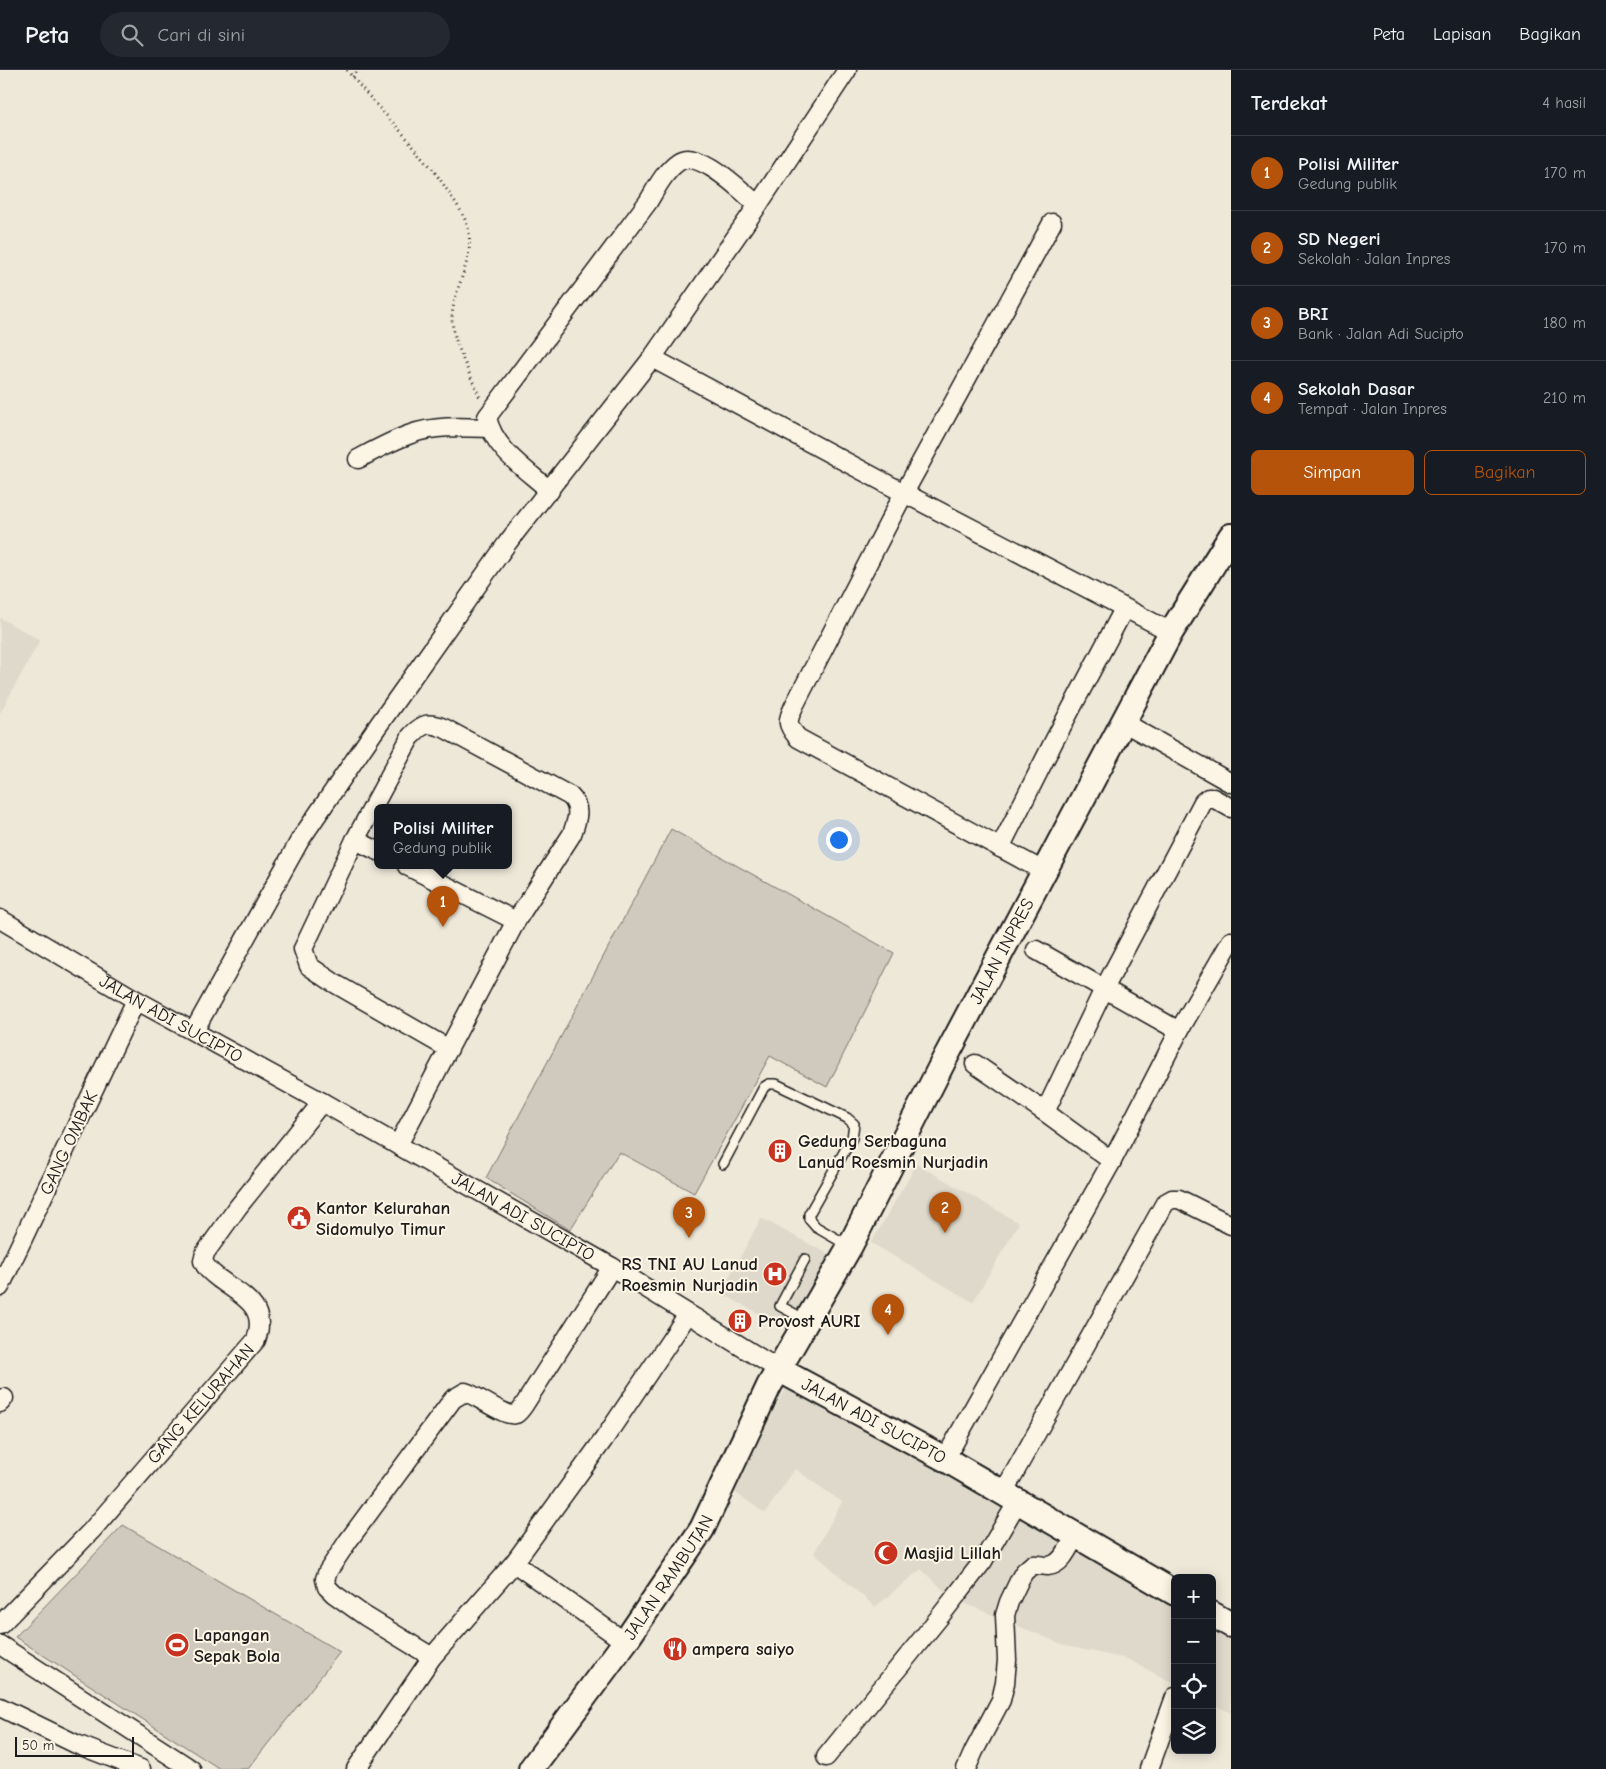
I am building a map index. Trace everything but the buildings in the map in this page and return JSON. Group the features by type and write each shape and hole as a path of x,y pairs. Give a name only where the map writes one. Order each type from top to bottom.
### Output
{"main road":[{"name":"JALAN INPRES","path":"778,1369 850,1246 944,1062 1171,632 1231,536"},
{"name":"JALAN ADI SUCIPTO","path":"778,1369 945,1459 1171,1591"},
{"name":"JALAN RAMBUTAN","path":"532,1769 625,1642 702,1529 778,1369"},
{"path":"1216,1616 1231,1625"}],"street":[{"path":"194,1031 300,840 380,722 508,542 652,358 758,205 847,70"},
{"path":"358,459 412,433 488,422 642,210 668,171 679,161 690,158 718,171 758,205"},
{"path":"1045,872 798,738 789,728 788,720 904,494 1052,223"},
{"path":"652,358 904,494 1171,632"},
{"path":"488,422 509,454 550,490"},
{"path":"1000,848 1124,609"},
{"path":"1123,722 1231,783"},
{"path":"374,804 411,736 419,727 433,724 444,728 570,796 576,802 578,818 572,834 516,922 398,1145"},
{"path":"1045,1112 1104,989 1203,802 1208,798 1213,798 1231,808"},
{"path":"374,805 303,948 309,966 334,983 449,1049"},
{"path":"355,840 374,849"},
{"path":"413,869 516,922"},
{"name":"JALAN ADI SUCIPTO","path":"0,919 136,1000 322,1102 612,1267 778,1369"},
{"path":"945,1459 1112,1161 1179,1031 1231,941"},
{"path":"1036,950 1179,1031"},
{"name":"GANG OMBAK","path":"0,1287 136,1000"},
{"path":"975,1064 1112,1161"},
{"name":"GANG KELURAHAN","path":"0,1625 92,1530 256,1340 260,1330 260,1319 255,1307 209,1270 203,1261 205,1253 238,1207 322,1102"},
{"path":"826,1757 983,1561 1011,1497 1165,1203 1172,1199 1180,1199 1231,1224"},
{"path":"432,1657 334,1594 327,1587 325,1579 328,1571 453,1399 465,1392 473,1394 504,1413 512,1414 516,1413 524,1405 612,1267"},
{"path":"356,1769 432,1657 514,1563 604,1439 688,1314"},
{"path":"966,1769 1001,1700 1007,1660 1005,1615 1012,1594 1028,1567 1036,1565 1051,1566 1055,1564 1061,1560 1075,1536"},
{"path":"514,1563 625,1642"},
{"path":"0,1645 191,1769"},
{"path":"0,1707 76,1744 140,1769"},
{"path":"1149,1769 1171,1708"}],"lane":[{"path":"724,1164 764,1087 769,1084 776,1084 847,1118 854,1124 852,1138 809,1214 809,1219 816,1227 850,1246"},
{"path":"805,1258 780,1306 806,1320"}],"path":[{"path":"347,70 421,153 462,212 469,231 469,259 461,279 452,317 453,332 488,422"},
{"path":"353,77 358,70"}],"shaded area":[{"path":"0,618 40,640 0,713"},
{"path":"671,829 894,953 827,1087 770,1056 694,1193 619,1152 570,1230 486,1178"},
{"path":"917,1164 1019,1223 973,1302 871,1243"},
{"name":"RS TNI AU Lanud Roesmin Nurjadin","path":"761,1218 830,1255 789,1330 721,1293"},
{"path":"788,1385 1171,1601 1171,1682 1127,1659 1066,1646 952,1598 921,1569 875,1607 814,1553 842,1502 795,1469 765,1513 730,1489"},
{"name":"Lapangan Sepak Bola","path":"123,1525 340,1652 248,1769 220,1769 15,1637"},
{"path":"1216,1626 1231,1635 1231,1713 1216,1706"}],"place":[{"name":"Polisi Militer","path":"443,927"},
{"name":"Gedung Serbaguna Lanud Roesmin Nurjadin","path":"780,1151"},
{"name":"Kantor Kelurahan Sidomulyo Timur","path":"299,1218"},
{"name":"SD Negeri","path":"945,1233"},
{"name":"BRI","path":"689,1238"},
{"name":"RS TNI AU Lanud Roesmin Nurjadin","path":"775,1274"},
{"name":"Provost AURI","path":"740,1321"},
{"name":"Sekolah Dasar","path":"888,1335"},
{"name":"Masjid Lillah","path":"886,1553"},
{"name":"Lapangan Sepak Bola","path":"177,1645"},
{"name":"ampera saiyo","path":"675,1649"}]}
